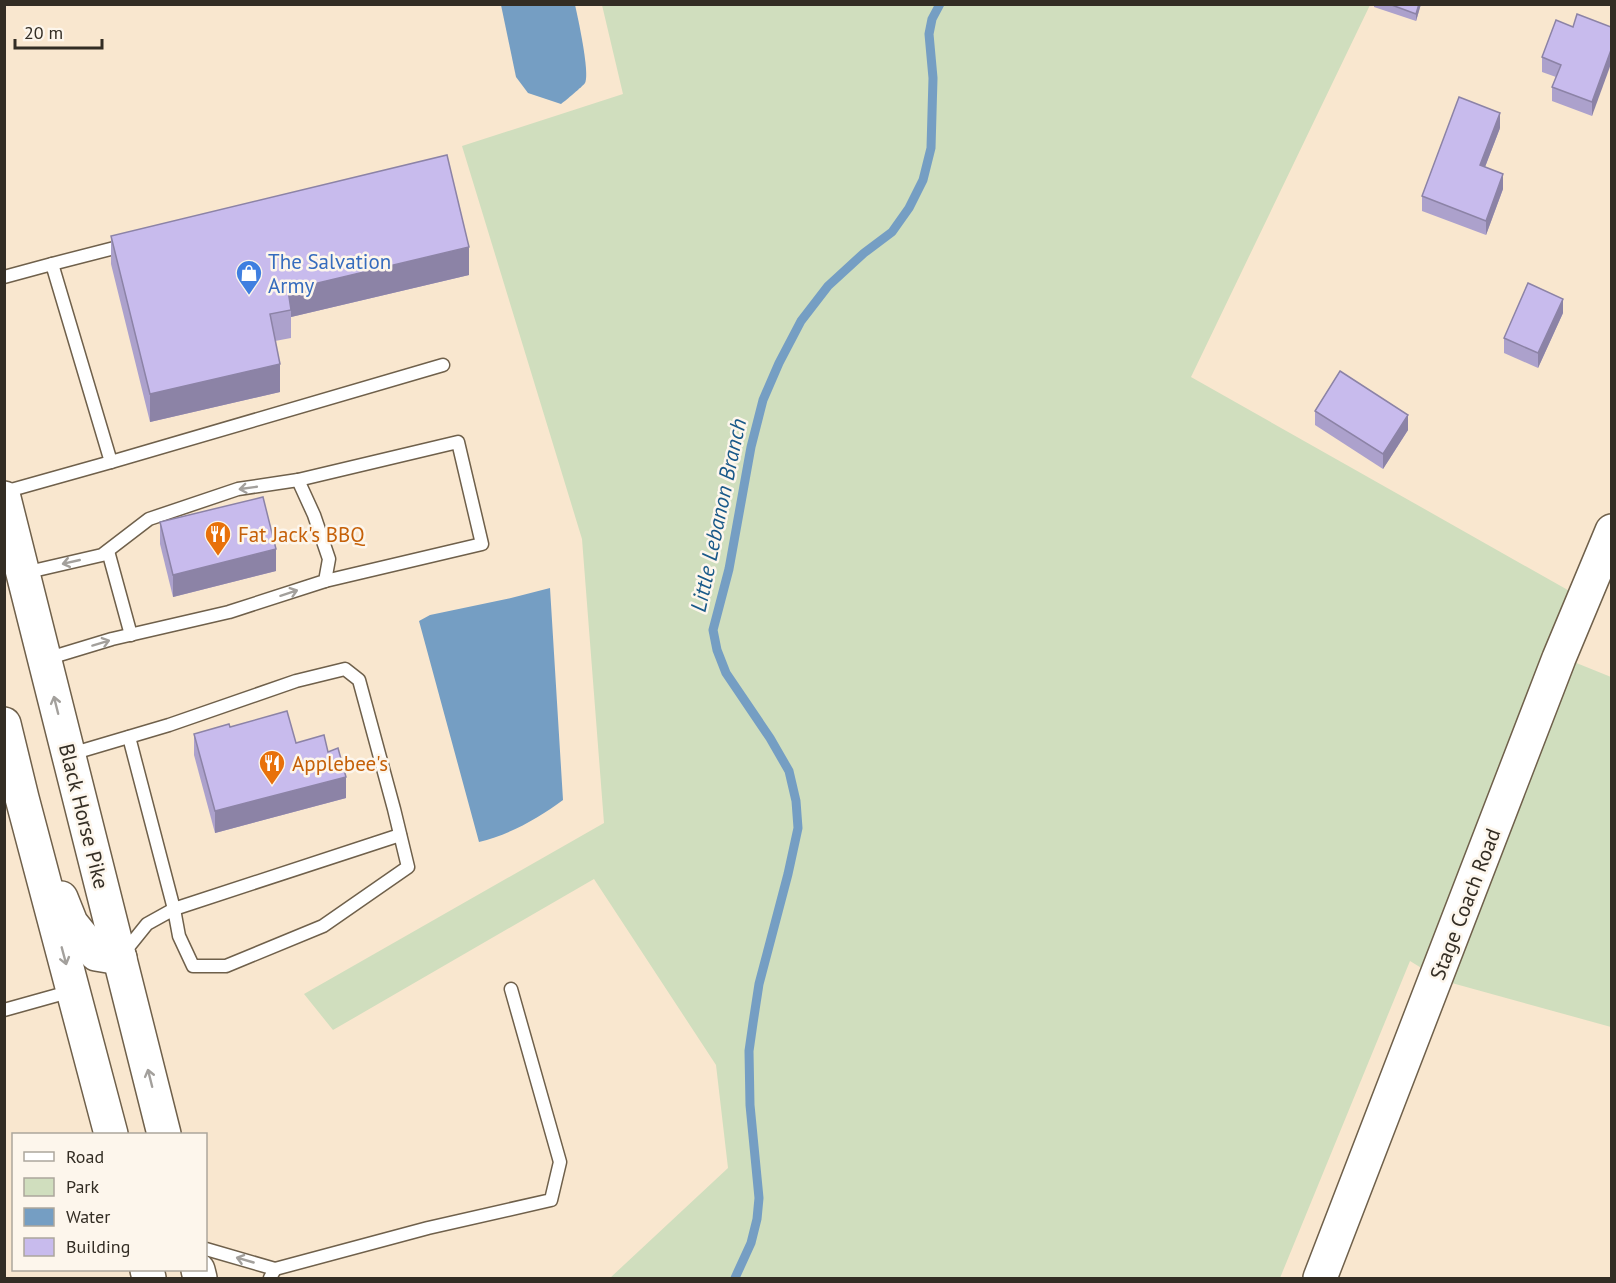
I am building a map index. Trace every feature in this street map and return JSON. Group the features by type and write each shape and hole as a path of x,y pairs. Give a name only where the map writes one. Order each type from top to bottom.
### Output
{"main road":[{"name":"Black Horse Pike","path":"4,498 164,1133"},
{"name":"Stage Coach Road","path":"1320,1278 1559,658 1611,531"},
{"path":"4,724 111,1133"},
{"path":"22,798 71,923 96,954 120,958"}],"lane":[{"path":"4,277 137,242"},
{"path":"52,264 111,462"},
{"path":"4,492 443,365"},
{"path":"23,573 102,555 149,519 238,489 298,480 458,442 482,544 325,581 229,612 131,635 45,659"},
{"path":"298,480 314,515 328,559 325,581"},
{"path":"108,551 131,635"},
{"path":"69,754 129,736 169,725 296,681 345,669 358,680 408,867 323,926 226,966 193,966 179,936 129,736"},
{"path":"120,958 147,924 174,909 400,835"},
{"path":"207,1249 272,1274 428,1228 551,1200 560,1162 511,989"},
{"path":"4,1010 73,991"}],"green space":[{"path":"602,5 1370,5 1191,377 1589,602 1569,660 1611,677 1611,1027 1441,980 1410,961 1280,1278 610,1278 728,1168 716,1065 594,879 333,1030 304,994 604,823 582,539 462,146 623,94"}],"water":[{"path":"501,5 575,5 583,45 586,77 584,85 561,104 528,93 516,77"},
{"path":"550,588 563,800 523,825 479,842 419,621 430,615"}],"building":[{"path":"1389,4 1419,4 1416,14"},
{"path":"1577,14 1611,27 1611,50 1592,102 1552,87 1561,65 1542,57 1556,20 1573,27"},
{"path":"1459,97 1500,113 1480,165 1503,174 1486,221 1422,196"},
{"name":"The Salvation Army","path":"447,155 469,247 288,290 291,310 270,314 280,364 150,394 111,236"},
{"path":"1528,283 1563,299 1538,353 1504,338"},
{"path":"1340,371 1408,415 1383,454 1315,411"},
{"path":"263,497 276,549 173,575 160,522"},
{"name":"Applebee's","path":"287,711 296,743 324,735 328,752 338,748 346,777 215,811 194,734 229,724 230,727"}],"waterway":[{"name":"Little Lebanon Branch","path":"735,1278 751,1243 759,1198 750,1105 749,1051 759,984 798,828 796,801 789,771 770,738 726,673 717,650 713,630 729,569 751,447 763,400 779,363 801,321 828,286 864,253 892,232 909,208 923,180 931,148 933,78 929,34 932,19 940,4"}],"place":[{"name":"The Salvation Army","path":"249,296"},
{"name":"Fat Jack's BBQ","path":"218,557"},
{"name":"Applebee's","path":"272,786"}]}
